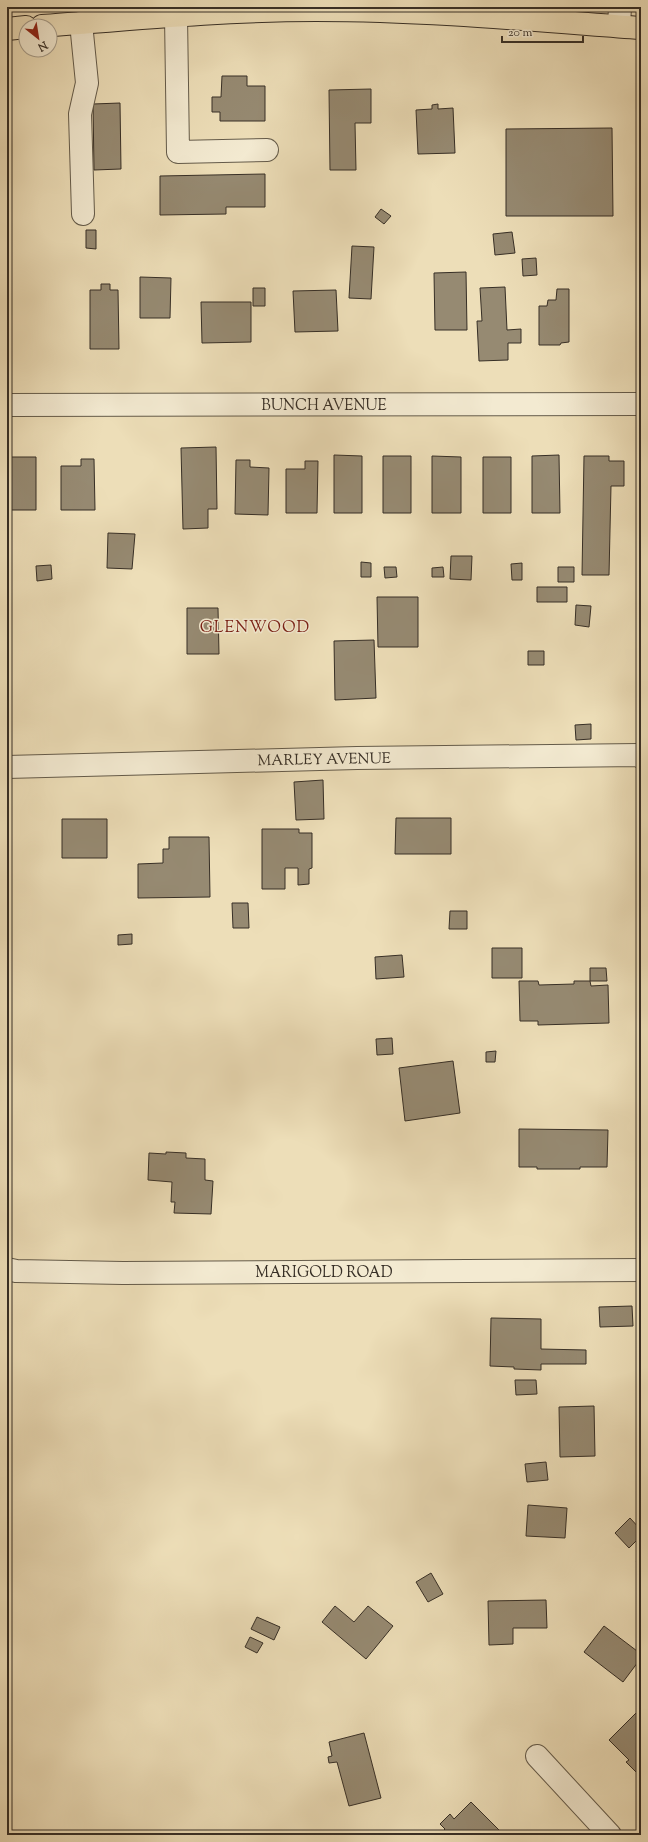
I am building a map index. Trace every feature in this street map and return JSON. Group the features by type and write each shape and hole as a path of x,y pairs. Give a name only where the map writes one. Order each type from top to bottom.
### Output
{"main road":[{"path":"58,25 257,9 620,17 641,28"},
{"path":"7,29 18,28"}],"street":[{"path":"176,16 178,152 267,150"},
{"path":"81,23 87,83 80,114 83,214"},
{"name":"BUNCH AVENUE","path":"7,405 641,404"},
{"name":"MARLEY AVENUE","path":"7,767 357,758 638,755 641,757"},
{"name":"MARIGOLD ROAD","path":"7,1269 16,1271 123,1273 641,1270"},
{"path":"538,1756 610,1835"}],"building":[{"path":"222,76 247,76 247,86 265,86 265,121 220,121 220,112 212,112 212,97 221,97"},
{"path":"371,89 371,123 355,123 356,170 330,170 329,90"},
{"path":"120,103 121,169 94,170 93,104"},
{"path":"438,104 438,109 453,108 455,153 418,154 416,110 432,109 432,105"},
{"path":"612,128 613,216 506,216 506,129"},
{"path":"265,174 265,207 226,207 226,214 160,215 160,176"},
{"path":"381,209 391,216 384,224 375,217"},
{"path":"86,230 96,230 96,249 86,248"},
{"path":"512,232 515,253 495,255 493,234"},
{"path":"352,246 374,247 371,299 349,298"},
{"path":"536,258 537,275 523,276 522,259"},
{"path":"466,272 467,330 435,330 434,273"},
{"path":"140,277 171,278 170,318 140,318"},
{"path":"101,284 110,284 110,290 118,290 119,349 90,349 90,290 101,290"},
{"path":"505,287 507,330 521,329 521,343 508,343 508,360 479,361 477,321 482,321 480,288"},
{"path":"253,288 265,288 265,306 253,306"},
{"path":"557,289 569,289 569,342 561,343 560,345 539,345 539,306 547,306 548,300 556,300"},
{"path":"336,290 338,331 295,332 293,291"},
{"path":"201,302 251,302 251,342 202,343"},
{"path":"216,447 217,509 208,509 208,528 183,529 181,448"},
{"path":"334,455 362,456 362,513 334,513"},
{"path":"559,455 560,513 532,513 532,456"},
{"path":"383,456 411,456 411,513 383,513"},
{"path":"432,456 461,457 461,513 432,513"},
{"path":"584,456 609,456 609,461 624,461 624,486 611,486 609,575 582,575"},
{"path":"7,457 36,457 36,510 7,510"},
{"path":"483,457 511,457 511,513 483,513"},
{"path":"81,459 94,459 95,510 61,510 61,466 81,466"},
{"path":"236,460 250,460 250,467 269,468 268,515 235,514"},
{"path":"305,461 318,461 317,513 286,513 286,469 305,469"},
{"path":"108,533 135,534 132,569 107,568"},
{"path":"451,556 472,556 471,580 450,579"},
{"path":"361,562 371,563 371,577 361,577"},
{"path":"522,563 522,580 512,580 511,564"},
{"path":"51,565 52,579 37,581 36,566"},
{"path":"384,567 396,567 397,577 385,578"},
{"path":"443,567 444,577 432,577 432,568"},
{"path":"558,567 574,567 574,582 558,582"},
{"path":"537,587 567,587 567,602 537,602"},
{"path":"377,597 418,597 418,647 378,647"},
{"path":"576,605 591,606 589,627 575,625"},
{"path":"187,608 218,608 219,654 187,654"},
{"path":"374,640 376,698 335,700 334,641"},
{"path":"528,651 544,651 544,665 528,665"},
{"path":"591,724 591,739 576,740 575,725"},
{"path":"323,780 324,819 296,820 294,782"},
{"path":"396,818 451,818 451,854 395,854"},
{"path":"62,819 107,819 107,858 62,858"},
{"path":"262,829 299,829 299,833 312,833 312,868 309,869 309,884 298,885 298,868 285,868 285,889 262,889"},
{"path":"169,837 209,837 210,897 138,898 138,864 163,863 163,849 169,849"},
{"path":"232,903 248,903 249,928 233,928"},
{"path":"450,911 467,911 467,929 449,929"},
{"path":"132,934 132,944 118,945 118,935"},
{"path":"492,948 522,948 522,978 492,978"},
{"path":"402,955 404,977 376,979 375,957"},
{"path":"590,968 606,968 607,981 590,981"},
{"path":"519,981 538,981 539,985 574,984 574,981 590,981 591,986 608,985 609,1023 538,1025 538,1021 520,1021"},
{"path":"392,1038 393,1054 377,1055 376,1039"},
{"path":"496,1051 495,1062 486,1062 486,1052"},
{"path":"453,1061 460,1113 405,1121 399,1068"},
{"path":"519,1129 608,1130 607,1167 580,1167 580,1169 537,1169 537,1167 519,1167"},
{"path":"166,1152 186,1153 186,1158 205,1159 205,1180 213,1181 211,1214 174,1213 175,1202 171,1202 172,1182 148,1180 149,1153 166,1154"},
{"path":"632,1306 633,1326 600,1327 599,1307"},
{"path":"491,1318 541,1319 541,1349 586,1350 586,1364 541,1364 541,1370 490,1366"},
{"path":"515,1380 536,1380 537,1394 516,1395"},
{"path":"594,1406 595,1456 560,1457 559,1407"},
{"path":"546,1462 548,1480 527,1482 525,1464"},
{"path":"528,1505 567,1508 565,1538 526,1536"},
{"path":"630,1518 641,1530 641,1536 629,1548 615,1533"},
{"path":"641,1556 641,1565 636,1562"},
{"path":"431,1573 443,1594 428,1602 416,1582"},
{"path":"546,1600 547,1628 513,1628 513,1644 489,1645 488,1601"},
{"path":"335,1606 354,1622 368,1606 393,1626 366,1659 322,1622"},
{"path":"257,1617 280,1627 274,1640 251,1629"},
{"path":"604,1626 641,1654 641,1658 623,1682 584,1652"},
{"path":"250,1637 263,1643 257,1653 245,1647"},
{"path":"638,1711 641,1714 641,1771 638,1774 626,1762 629,1760 609,1740"},
{"path":"364,1733 381,1798 349,1806 337,1762 329,1763 328,1757 332,1756 329,1742"},
{"path":"471,1802 500,1831 495,1835 439,1835 445,1829 440,1824 450,1814 454,1819"}],"district":[{"name":"GLENWOOD","path":"255,626"}]}
